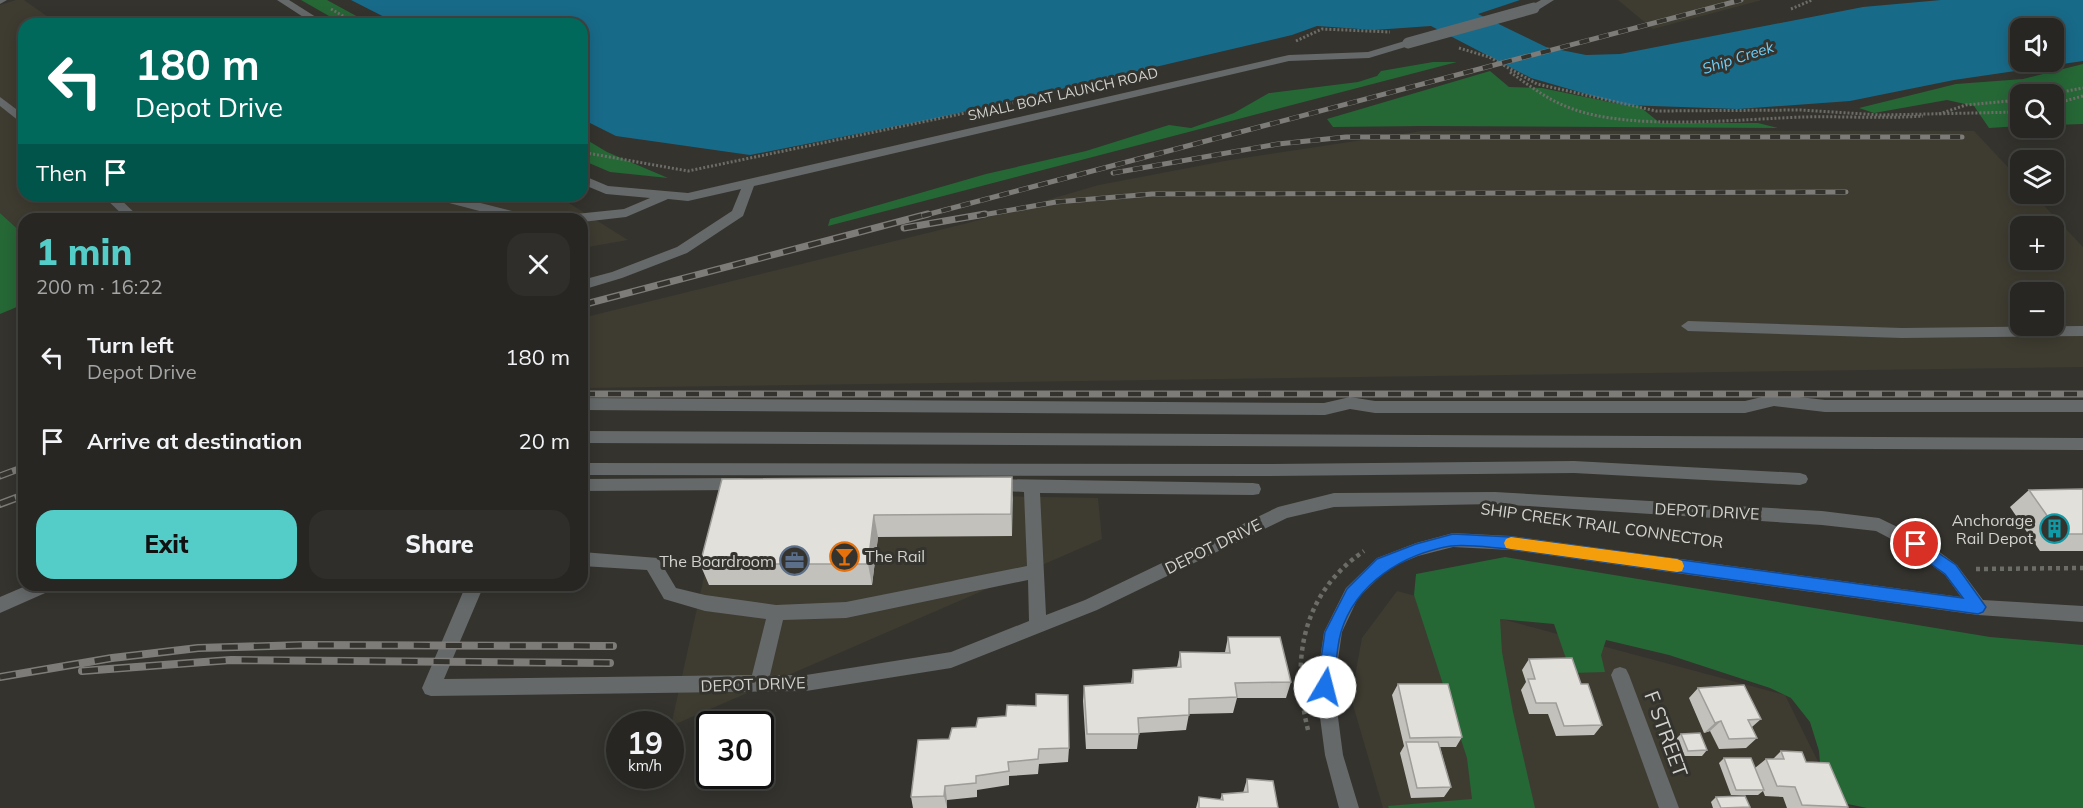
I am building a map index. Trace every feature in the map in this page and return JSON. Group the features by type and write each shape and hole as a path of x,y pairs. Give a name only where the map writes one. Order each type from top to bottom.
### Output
{"street":[{"path":"282,0 312,18"},
{"name":"SMALL BOAT LAUNCH ROAD","path":"588,182 606,190 688,197 1289,58 1369,55 1534,8 1549,0"},
{"path":"0,100 18,116"},
{"path":"588,283 617,276 682,250 738,213 749,183"},
{"path":"588,217 626,213 668,195"},
{"path":"115,201 128,213"},
{"path":"457,201 503,213"},
{"path":"1688,326 1902,333 2083,332"},
{"path":"588,404 1325,409 1339,402 1360,403 1375,407 1745,407 1774,400 1825,406 2083,406"},
{"path":"588,437 2083,444"},
{"path":"588,469 1283,470 1574,467 1800,479"},
{"path":"588,485 1253,489"},
{"path":"1032,486 1038,626"},
{"name":"DEPOT DRIVE","path":"472,591 431,688 806,683 951,660 1091,605 1284,512 1334,500 1495,498 1833,519 1879,525 1916,544 1951,570 1978,607"},
{"path":"1349,808 1334,755 1325,687 1333,632 1352,594 1383,563 1416,550 1453,540 1511,543 1978,607 2083,614"},
{"path":"588,559 652,563 670,594 705,603 776,614 846,610 1036,571"},
{"path":"0,605 32,591"},
{"path":"759,684 776,614"},
{"name":"F STREET","path":"1620,675 1669,808"}],"path":[{"path":"1791,9 1812,0"},
{"path":"323,5 346,18"},
{"path":"1293,42 1322,29 1400,34"},
{"path":"1452,46 1489,57 1537,84 1656,111 1801,110 1881,115 2010,112"},
{"path":"1489,57 1549,99 1574,110 1610,118 1663,121 1842,116 1908,118 1938,114 1966,105 2010,101"},
{"path":"2064,92 2083,88"},
{"path":"2064,101 2083,96"},
{"path":"588,153 688,171 1017,103"},
{"path":"1310,738 1301,704 1298,670 1301,640 1314,606 1334,579 1352,559 1370,548"},
{"path":"1951,570 2083,568"}],"shaded area":[{"path":"24,0 50,18 18,18 18,201 566,201 585,213 18,213 18,230 0,213 0,5"},
{"path":"1618,0 1762,0 1653,29"},
{"path":"1422,131 1974,131 2010,169 2010,204 2042,204 2054,216 2010,216 2010,270 2064,270 2064,227 2083,247 2083,367 588,388 588,317 968,223 1099,185 1230,160"},
{"path":"588,215 628,240 588,247"},
{"path":"723,491 1098,498 1102,539 706,711 696,711 696,715 684,720 684,711 674,711"},
{"path":"1397,591 1785,695 1838,802 1856,808 1383,808 1351,698 1362,638"}],"green space":[{"path":"301,0 327,0 360,18 332,18"},
{"path":"1433,62 1457,62 828,226 830,219 986,174 1086,151 1169,125 1191,128 1234,113 1269,93 1358,82 1377,76 1381,71"},
{"path":"2083,64 2083,124 2064,125 2064,84 2010,84 2010,127 1989,128 1974,106 1947,100 1874,113 1859,108 1956,84 2023,79 2051,72 2064,72 2064,69"},
{"path":"1490,71 1509,87 1542,88 1639,106 1660,123 1758,123 1778,128 1333,127 1327,119"},
{"path":"588,141 607,152 668,178 610,172 588,163"},
{"path":"0,213 18,230 18,306 0,314"},
{"path":"1505,557 1990,637 2083,645 2083,808 1867,808 1838,802 1820,763 1819,751 1810,722 1791,698 1770,688 1669,655 1606,640 1601,655 1605,672 1571,673 1554,624 1500,619 1502,652 1513,712 1535,808 1389,808 1388,806 1472,799 1467,758 1414,595 1416,574"}],"water":[{"name":"Ship Creek","path":"351,0 1520,0 1478,14 1546,47 1586,55 1620,54 1863,7 1941,0 2083,0 2083,61 2064,64 2064,18 2010,18 2010,72 1954,80 1850,101 1738,109 1624,105 1531,78 1431,26 1374,30 1317,26 1292,35 933,119 750,155 616,136 588,122 588,18 386,18"}],"building":[{"name":"The Boardroom","path":"1012,477 1011,514 874,515 868,564 700,564 722,479"},
{"path":"2083,489 2083,534 2060,534 2029,490"},
{"path":"1228,637 1280,637 1291,682 1235,683 1237,697 1189,699 1189,715 1138,718 1139,734 1087,734 1084,686 1133,683 1133,670 1181,667 1180,652 1230,653"},
{"path":"1572,658 1581,684 1588,684 1602,725 1564,726 1556,703 1536,703 1528,679 1535,679 1529,659"},
{"path":"1398,684 1448,684 1462,737 1410,738"},
{"path":"1744,685 1761,719 1748,720 1757,738 1729,739 1721,721 1715,723 1698,688"},
{"path":"1036,694 1068,695 1069,748 1039,749 1038,759 1008,762 1009,771 976,776 976,783 945,786 944,796 911,797 918,740 949,739 952,728 976,727 978,718 1006,716 1007,705 1036,706"},
{"path":"1700,733 1707,750 1688,751 1681,734"},
{"path":"1406,742 1438,742 1451,787 1417,788"},
{"path":"1781,751 1802,752 1806,762 1829,763 1848,807 1802,805 1795,787 1777,786 1766,759 1784,759"},
{"path":"1724,758 1751,758 1764,790 1736,790"},
{"path":"1247,779 1273,781 1278,808 1199,808 1199,797 1223,800 1222,794 1248,792"},
{"path":"1745,796 1750,807 1721,808 1716,797"}],"railway":[{"path":"922,216 1741,0"},
{"path":"1113,173 1278,144 1346,137 1962,137"},
{"path":"977,216 1056,202 1152,194 1846,192"},
{"path":"588,303 928,214"},
{"path":"904,228 985,214"},
{"path":"588,394 2083,394"},
{"path":"0,476 18,469"},
{"path":"0,504 18,497"},
{"path":"0,677 112,658 198,648 305,645 613,646"},
{"path":"82,671 231,660 610,663"}],"slow traffic":[{"path":"1511,543 1677,566"}],"place":[{"name":"Anchorage Rail Depot","path":"2054,529"},
{"name":"The Rail","path":"844,556"},
{"name":"The Boardroom","path":"795,561"}],"route":[{"path":"1325,687 1333,632 1352,594 1383,563 1416,550 1453,540 1511,543 1978,607 1951,570 1916,544"}]}
